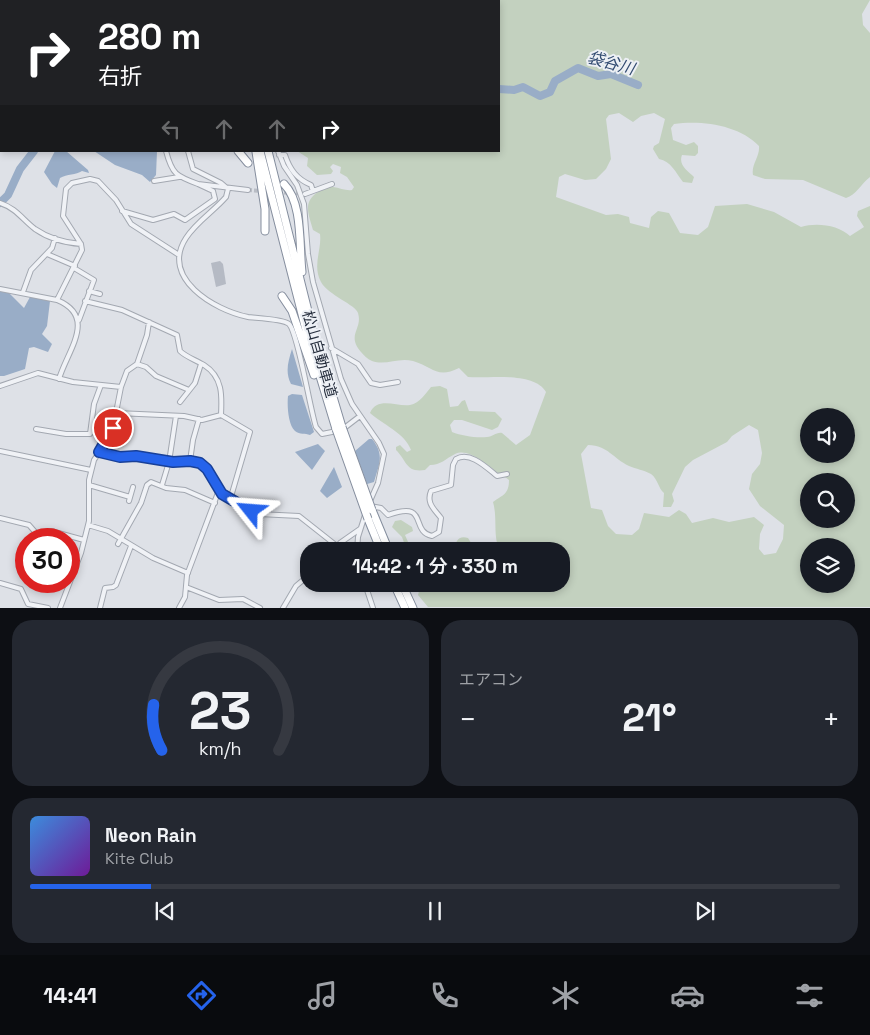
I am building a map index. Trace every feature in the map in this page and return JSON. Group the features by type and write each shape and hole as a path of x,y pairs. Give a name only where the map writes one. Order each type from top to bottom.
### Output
{"highway":[{"path":"239,152 248,163"},
{"path":"256,152 265,209 265,231"},
{"name":"松山自動車道","path":"260,152 301,313 368,519 377,542"},
{"name":"松山自動車道","path":"268,152 339,428 385,542"},
{"path":"284,184 293,195 297,210 302,273 323,365"},
{"path":"282,296 292,311 339,428"},
{"path":"398,592 405,608"},
{"path":"406,592 413,608"}],"street":[{"path":"122,211 154,220 174,214 185,220 215,198 213,191 179,177 172,170 166,152"},
{"path":"188,152 193,169 221,183 228,189"},
{"path":"278,153 285,155 295,174 303,182 311,185 313,191"},
{"path":"278,153 297,185 304,204 308,254 313,282 331,348 346,391 360,416 380,443 384,454 378,483 370,508 360,529 358,542"},
{"path":"154,181 179,177"},
{"path":"58,300 81,254 81,244 64,216 67,186 90,179 96,180 116,200 131,224 179,256"},
{"path":"198,184 214,184 228,189 248,190"},
{"path":"305,194 332,184"},
{"path":"228,189 226,197 185,239 179,256 184,278 192,289 237,314 289,324 297,347 311,414 318,431 322,434 339,431 351,425 360,416"},
{"path":"1,203 12,208 37,230 55,238 81,244"},
{"path":"23,292 31,270 47,254 55,238"},
{"path":"47,254 74,267 94,280 78,320 77,337 59,378"},
{"path":"0,289 58,300 66,304 78,320"},
{"path":"88,291 100,294"},
{"path":"86,301 122,310 177,335 180,351 209,370 222,391 221,415"},
{"path":"60,608 88,525 90,514 89,485 94,460 111,435 127,371 137,364 147,335 148,322"},
{"path":"331,348 358,364 371,383 380,385 393,381 398,382"},
{"path":"137,364 146,367 156,376 189,390"},
{"path":"180,402 197,378 201,364"},
{"path":"0,386 7,385 34,373 122,388"},
{"path":"91,432 94,404 102,385"},
{"path":"117,413 176,416 199,420 221,415 250,432 230,500"},
{"path":"162,485 169,462 176,416"},
{"path":"190,461 192,440 199,420"},
{"path":"36,430 66,434 90,434 91,432 111,435"},
{"path":"0,451 91,470"},
{"path":"99,452 120,457 136,456 169,462 190,461 204,466 222,494 230,500 259,514 299,516 332,542"},
{"path":"370,508 381,508 388,515 400,510 409,512 418,517 424,534 436,535 441,524 440,518 428,499 431,491 451,486 453,465 456,459 463,456 471,458 497,476 507,474"},
{"path":"118,544 143,499 147,485 151,482 185,490 214,503"},
{"path":"89,485 130,499 133,487"},
{"path":"179,608 185,597 188,573 220,489"},
{"path":"0,518 29,525 36,533 51,532 84,540"},
{"path":"88,525 103,529 161,562 188,573"},
{"path":"342,542 360,529"},
{"path":"100,608 105,588 116,585 131,546"},
{"path":"0,583 20,589 28,604 48,608"},
{"path":"283,608 296,586 300,583"},
{"path":"186,586 218,600 243,599 260,608"},
{"path":"368,592 373,608"}],"green space":[{"path":"500,0 870,0 862,14 863,25 870,33 870,177 850,197 846,198 803,180 765,179 753,175 753,167 759,146 741,133 708,124 674,124 671,128 673,140 686,145 694,142 698,146 698,153 695,156 682,155 682,165 694,177 692,183 683,182 667,162 659,159 653,149 659,143 665,119 654,113 641,116 633,122 619,113 609,115 606,119 611,159 606,169 596,179 585,180 565,174 559,177 556,197 606,215 618,214 629,217 630,223 649,228 651,217 658,211 669,213 680,233 698,235 708,227 715,206 747,204 774,212 801,227 813,225 834,227 850,236 864,227 857,216 858,211 870,206 870,607 428,607 418,595 419,592 570,592 570,542 497,542 493,502 507,491 509,480 480,460 465,453 455,454 440,463 430,465 425,470 414,470 410,468 396,450 396,447 400,445 407,452 411,450 408,444 399,434 370,413 377,405 388,403 414,404 431,387 440,386 447,389 450,407 458,406 465,400 469,411 495,412 502,419 498,427 492,430 462,420 454,420 450,425 452,432 478,437 489,437 502,433 516,445 530,435 546,392 540,385 522,379 510,377 468,377 459,368 440,372 413,361 377,362 366,357 355,341 359,319 358,313 325,287 318,276 317,264 320,234 313,230 308,209 310,200 322,190 333,187 352,190 354,187 347,177 340,173 341,167 333,164 330,167 333,171 331,174 317,175 307,166 308,158 299,152 500,152","holes":["749,425 758,430 762,453 760,464 752,474 749,489 760,506 784,525 783,539 776,553 764,555 759,549 760,534 764,525 754,517 729,522 713,518 692,523 686,514 679,510 669,517 644,513 639,529 632,535 616,534 608,526 602,510 591,508 581,454 588,445 595,446 606,450 629,466 646,471 655,478 664,493 663,507 671,507 674,501 672,494 685,467 693,460 727,442 732,436"]},
{"path":"401,520 412,527 413,531 405,535 408,542 404,542 402,537 392,527 395,521"},
{"path":"465,537 470,542 456,542 459,538"}],"water":[{"path":"54,152 67,152 89,173 82,171 60,178 57,188 44,172"},
{"path":"96,152 157,152 156,175 150,182 142,175 115,165"},
{"path":"0,290 8,292 24,308 30,297 50,301 47,326 42,334 52,344 48,352 34,347 29,348 25,369 4,376 0,376"},
{"path":"292,349 303,387 291,384 289,380 288,367"},
{"path":"292,394 302,395 314,432 310,435 295,431 291,424 288,415 288,396"},
{"path":"369,439 372,439 376,445 380,460 374,482 367,484 355,451"},
{"path":"318,444 325,451 312,470 295,452"},
{"path":"334,467 342,487 327,498 320,491"}],"building":[{"path":"220,261 223,264 226,284 216,287 211,263"}],"waterway":[{"name":"袋谷川","path":"500,89 514,90 523,87 540,96 550,92 555,81 578,68 598,76 611,74 638,85"},
{"path":"0,203 8,195 20,169 33,152"}],"tunnel":[{"path":"248,190 263,191"},
{"path":"278,192 305,194"}],"route":[{"path":"113,428 107,442 99,452 120,457 136,456 162,461 200,463 207,469 226,498 251,511"}]}
